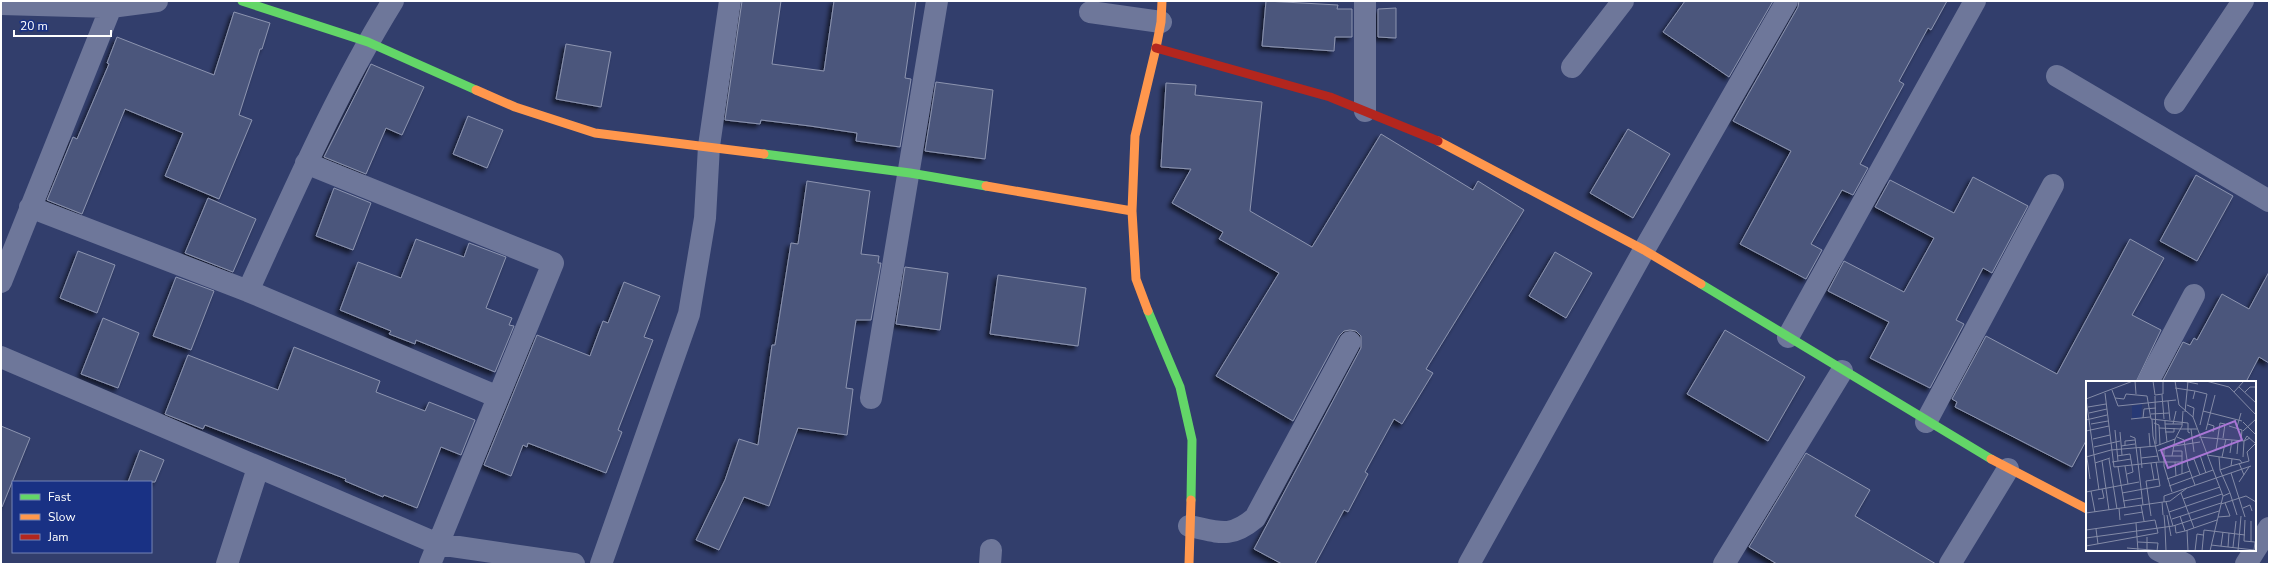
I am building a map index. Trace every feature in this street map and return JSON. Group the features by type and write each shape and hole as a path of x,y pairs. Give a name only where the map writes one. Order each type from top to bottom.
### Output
{"street":[{"path":"1,4 111,7 157,1"},
{"path":"242,1 368,42 515,107 595,133 709,146 910,173 1132,211"},
{"path":"248,291 306,163 368,42 394,1"},
{"path":"601,564 689,314 705,218 709,146 730,1"},
{"path":"872,398 937,1"},
{"path":"1365,1 1365,111"},
{"path":"1572,67 1623,1"},
{"path":"1469,564 1644,250 1787,1"},
{"path":"1788,336 1975,1"},
{"path":"2175,103 2243,1"},
{"path":"1,282 111,7"},
{"path":"1090,12 1162,12 1156,48 1135,136 1132,211 1136,279 1155,331 1180,388 1192,440 1189,564"},
{"path":"1156,48 1330,97 1434,139 1644,250 1788,336 1926,422 2008,469 2086,505"},
{"path":"2057,76 2269,201"},
{"path":"306,163 553,263 430,564"},
{"path":"1926,422 2053,185"},
{"path":"30,207 248,291 498,397"},
{"path":"2149,381 2194,295"},
{"path":"1189,526 1223,533 1241,530 1255,518 1350,342"},
{"path":"1,356 258,468 438,544 574,564"},
{"path":"1724,564 1842,371"},
{"path":"227,564 258,468"},
{"path":"1950,564 2008,469"},
{"path":"2256,548 2269,528"},
{"path":"2246,564 2254,551"},
{"path":"2160,556 2185,564"}],"building":[{"path":"742,1 781,1 772,64 824,71 834,1 916,1 905,78 911,79 900,147 856,141 857,133 761,120 760,124 725,120"},
{"path":"1266,1 1338,5 1337,9 1352,9 1352,37 1335,37 1334,51 1262,46"},
{"path":"1685,1 1773,1 1729,77 1663,32"},
{"path":"1799,1 1947,1 1931,30 1928,28 1899,81 1904,84 1860,164 1868,168 1853,195 1842,190 1811,244 1822,250 1806,279 1740,244 1791,151 1733,121 1798,7"},
{"path":"1396,8 1396,38 1378,37 1378,9"},
{"path":"234,12 270,23 239,115 252,120 219,199 165,176 183,133 125,109 82,214 47,200 73,137 77,139 109,64 107,63 117,37 214,75"},
{"path":"566,44 611,52 601,107 556,99"},
{"path":"371,64 424,87 402,135 386,128 366,174 324,157"},
{"path":"936,82 993,90 985,159 925,151"},
{"path":"1166,83 1196,85 1195,95 1262,102 1250,211 1312,247 1381,134 1473,190 1478,181 1524,210 1426,369 1433,373 1402,424 1394,419 1365,472 1368,474 1348,512 1344,510 1315,564 1282,564 1254,549 1361,348 1361,336 1356,331 1350,330 1344,331 1339,336 1293,421 1216,376 1279,273 1219,239 1223,232 1172,203 1191,169 1161,167"},
{"path":"468,116 503,130 487,168 453,154"},
{"path":"1628,129 1670,154 1633,218 1590,193"},
{"path":"2196,175 2233,196 2197,261 2160,241"},
{"path":"1973,177 2028,206 1992,273 1983,268 1956,320 1964,324 1930,388 1870,358 1889,322 1828,291 1844,261 1904,292 1934,238 1875,207 1890,180 1954,213"},
{"path":"807,181 870,191 861,254 879,256 878,263 881,263 871,320 856,320 846,388 853,389 847,435 798,428 769,506 744,497 719,550 696,540 725,480 739,439 758,445 772,345 775,345 791,243 798,244"},
{"path":"334,188 371,203 353,250 316,236"},
{"path":"208,198 256,219 233,272 185,253"},
{"path":"416,239 464,257 469,243 506,257 486,308 512,318 509,325 514,326 495,372 416,340 415,344 389,334 391,331 340,310 358,262 401,278"},
{"path":"2130,239 2164,258 2132,315 2161,330 2136,381 2086,381 2086,441 2072,467 1955,407 1957,402 1952,399 1986,336 2057,374"},
{"path":"78,251 115,265 97,313 60,298"},
{"path":"1555,252 1592,273 1566,318 1529,296"},
{"path":"905,267 948,273 940,330 896,324"},
{"path":"2269,272 2269,363 2259,357 2247,381 2163,381 2183,342 2190,345 2194,338 2197,340 2222,294 2249,309"},
{"path":"998,275 1086,288 1078,346 990,334"},
{"path":"176,277 214,291 191,350 153,336"},
{"path":"624,282 660,296 644,337 653,340 618,430 622,432 606,473 528,443 527,447 523,445 511,476 484,465 537,335 590,356 603,321 608,323"},
{"path":"103,318 139,333 118,388 81,374"},
{"path":"1725,330 1805,377 1768,441 1687,394"},
{"path":"294,347 380,381 376,392 425,411 429,402 475,420 461,455 441,447 417,508 384,495 383,497 345,481 346,479 205,425 203,429 165,414 188,355 278,390"},
{"path":"1,426 30,438 1,507"},
{"path":"140,450 164,460 155,482 128,481"},
{"path":"1806,453 1870,490 1855,516 1936,564 1777,564 1749,547"}],"traffic: fast":[{"path":"242,1 368,42 476,90"},
{"path":"764,154 910,173 986,186"},
{"path":"1701,284 1991,459"},
{"path":"1148,311 1180,387 1192,440 1191,500"}],"traffic: slow":[{"path":"1148,311 1136,279 1132,211 1135,136 1156,48 1161,22 1162,1"},
{"path":"476,90 515,107 595,133 764,154"},
{"path":"1438,141 1644,250 1701,284"},
{"path":"986,186 1132,211"},
{"path":"1991,459 2086,508"},
{"path":"1189,564 1191,500"}],"traffic: jam":[{"path":"1156,48 1330,97 1438,141"}]}
